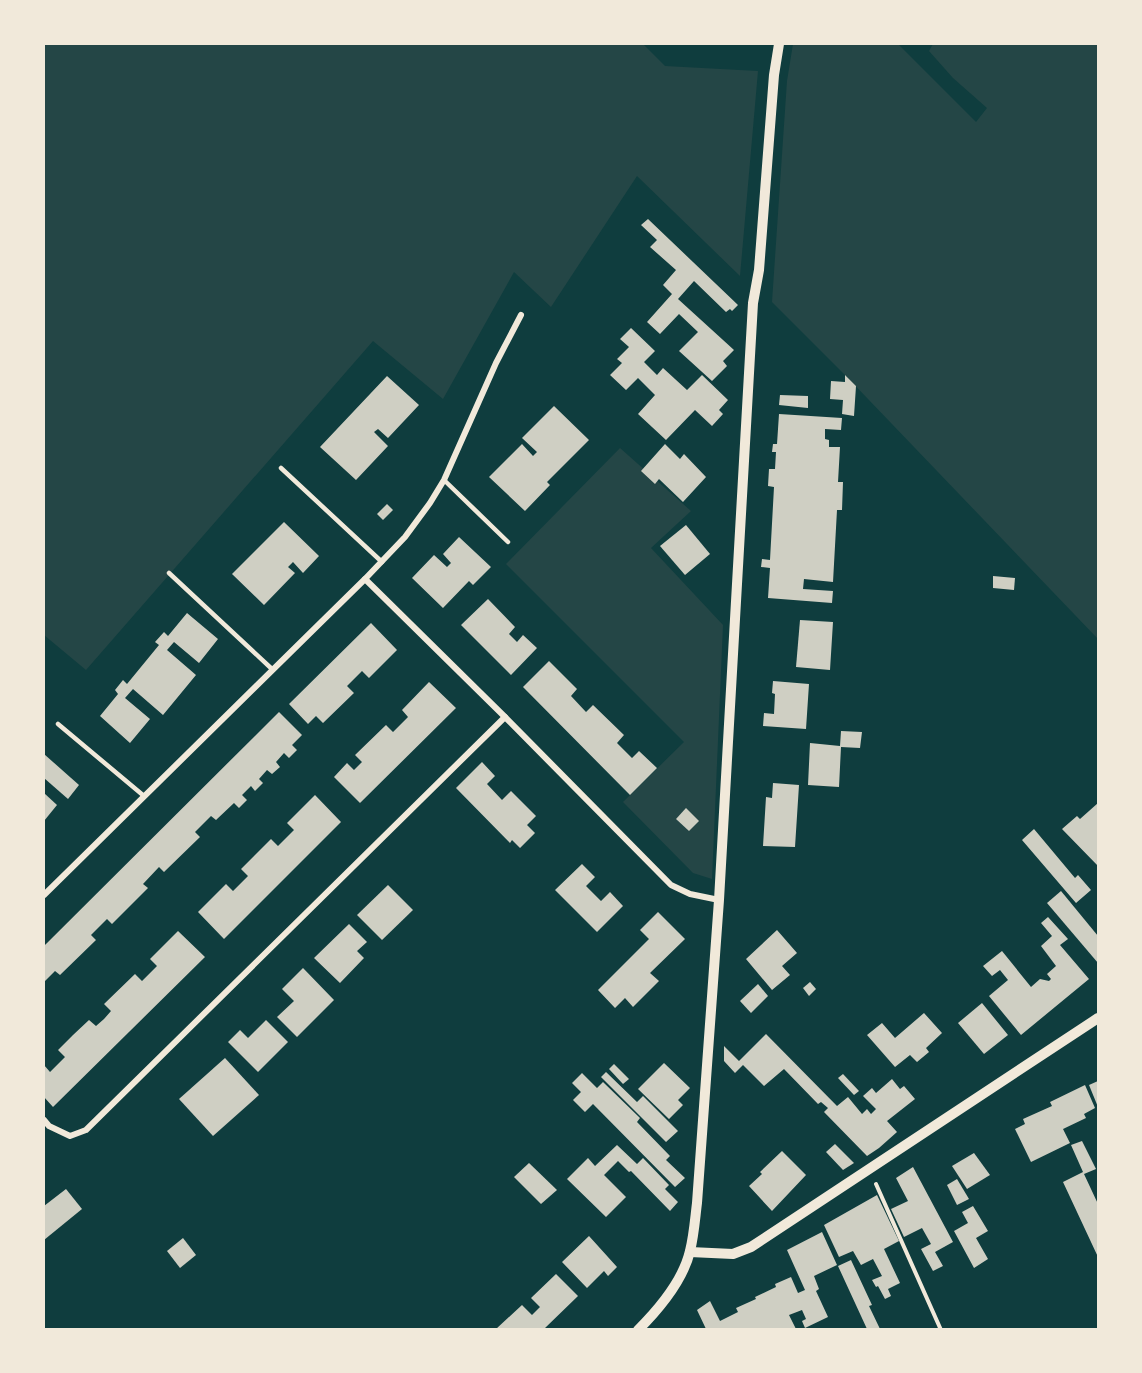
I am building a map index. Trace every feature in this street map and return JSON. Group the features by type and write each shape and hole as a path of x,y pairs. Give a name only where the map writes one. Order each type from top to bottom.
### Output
{"street":[{"path":"638,1329 658,1308 675,1284 690,1252 697,1203 719,900 753,303 759,270 778,44"},
{"path":"44,896 405,537 444,480 496,363 521,315"},
{"path":"365,579 671,885 690,894 719,900"},
{"path":"44,1120 60,1133 70,1136 86,1130 505,717"},
{"path":"690,1252 733,1254 744,1251 1098,1018"}],"lane":[{"path":"281,468 382,562"},
{"path":"444,480 508,542"},
{"path":"169,573 273,670"},
{"path":"58,724 144,796"}],"path":[{"path":"869,1170 941,1329"}],"shaded area":[{"path":"44,44 643,44 665,66 758,71 740,276 637,176 551,307 514,272 443,399 373,341 86,670 44,635"},
{"path":"793,44 898,44 976,122 987,108 953,78 929,51 933,44 1098,44 1098,639 772,302 787,81"},
{"path":"620,448 691,511 651,548 723,625 712,879 693,873 623,802 684,742 506,564"}],"building":[{"path":"648,219 738,305 732,311 730,309 726,312 694,281 678,299 734,350 723,361 727,366 712,381 679,351 698,332 679,314 660,334 647,322 672,294 663,285 676,270 650,247 657,240 641,225"},
{"path":"631,328 655,351 644,362 657,375 663,368 687,390 702,375 728,400 719,410 723,414 712,426 695,410 666,440 638,414 655,395 638,378 626,390 610,375 622,363 617,359 629,347 620,339"},
{"path":"845,375 856,386 854,416 842,414 843,400 830,399 831,381 845,382"},
{"path":"387,376 419,405 388,438 378,429 374,432 388,446 356,480 320,447"},
{"path":"780,395 808,396 808,408 779,405"},
{"path":"554,406 589,440 547,482 550,485 525,511 489,477 522,444 533,456 537,452 522,438"},
{"path":"779,414 842,418 841,430 825,429 825,439 829,440 829,447 840,447 838,482 843,482 842,510 837,510 833,582 804,579 803,589 833,591 832,603 768,598 770,568 761,567 762,559 770,560 774,487 768,486 769,469 775,469 776,452 772,452 773,444 777,444"},
{"path":"665,444 680,459 684,454 706,477 683,502 659,479 655,484 641,471"},
{"path":"387,504 393,510 383,520 377,514"},
{"path":"284,522 319,556 303,573 293,562 288,567 295,573 264,605 232,574"},
{"path":"686,525 710,554 685,575 660,546"},
{"path":"459,537 491,567 473,585 469,581 443,608 412,578 434,555 447,567 451,563 443,554"},
{"path":"993,576 1015,578 1014,590 993,588"},
{"path":"488,599 515,627 509,634 517,642 523,635 537,648 511,675 461,625"},
{"path":"187,613 218,639 199,663 174,642 167,650 196,675 163,715 133,689 125,698 150,719 130,743 100,716 118,694 115,690 123,680 127,684 159,645 155,642 164,632 168,636"},
{"path":"800,620 833,622 830,670 796,667"},
{"path":"371,623 397,650 369,678 362,671 347,686 354,693 323,723 316,716 308,724 289,704"},
{"path":"549,661 577,689 571,696 586,712 593,705 624,735 617,743 632,758 639,751 657,768 630,795 523,687"},
{"path":"773,681 809,684 806,729 763,726 764,713 774,714"},
{"path":"429,682 456,708 360,803 334,777 347,763 354,770 362,762 355,755 386,725 393,732 408,717 402,710"},
{"path":"279,712 302,735 292,745 297,750 289,758 284,753 276,762 280,767 272,774 267,770 259,779 263,783 255,791 251,786 242,795 247,800 239,808 234,803 216,820 211,816 195,832 200,837 164,872 159,867 143,884 148,888 112,924 107,919 91,935 96,940 60,975 55,971 44,982 44,946"},
{"path":"841,731 862,732 860,748 841,747 839,787 808,785 810,743 840,746"},
{"path":"44,754 79,785 68,799 44,778"},
{"path":"482,762 495,776 487,784 502,800 511,791 536,816 527,825 535,833 520,848 512,840 510,843 456,788"},
{"path":"773,783 799,785 795,847 763,846 766,797 772,798"},
{"path":"44,793 57,805 44,821"},
{"path":"315,795 341,822 224,939 198,912 226,884 233,891 248,876 241,869 271,839 278,846 294,830 287,823"},
{"path":"1098,803 1098,866 1062,829 1077,816 1080,819"},
{"path":"686,808 699,821 689,831 676,819"},
{"path":"1034,829 1075,878 1078,875 1091,890 1076,903 1022,840"},
{"path":"582,864 595,877 586,886 601,901 610,892 623,906 597,932 555,890"},
{"path":"388,885 413,910 382,940 357,915"},
{"path":"1061,891 1098,936 1098,963 1047,903"},
{"path":"658,912 685,939 650,973 659,981 633,1007 625,998 615,1008 598,990 649,939 640,930"},
{"path":"1048,917 1068,939 1060,945 1089,979 1021,1035 989,996 1008,980 1000,970 992,976 983,966 1002,951 1031,987 1040,979 1049,981 1051,979 1047,974 1056,966 1041,946 1052,936 1041,923"},
{"path":"349,924 367,942 357,951 364,958 340,983 314,958"},
{"path":"777,930 797,953 782,966 790,975 772,990 746,959"},
{"path":"178,931 205,957 53,1107 44,1097 44,1065 50,1072 65,1057 58,1050 73,1035 89,1020 96,1026 111,1011 104,1004 135,974 142,981 157,966 150,959"},
{"path":"303,968 334,1000 297,1037 277,1017 294,1001 282,989"},
{"path":"810,982 816,989 809,996 803,988"},
{"path":"758,984 768,996 751,1013 740,1001"},
{"path":"982,1003 1008,1035 984,1054 958,1023"},
{"path":"924,1013 942,1033 926,1048 929,1052 917,1062 910,1055 895,1067 867,1035 882,1023 895,1038"},
{"path":"266,1020 288,1042 258,1072 228,1042 240,1030 248,1038"},
{"path":"766,1034 837,1106 848,1097 862,1114 867,1109 871,1114 876,1109 863,1096 872,1088 876,1093 892,1079 900,1089 904,1086 915,1099 887,1121 897,1132 867,1156 824,1112 828,1108 821,1102 818,1104 784,1069 764,1086 743,1065 735,1073 724,1061 724,1046 739,1061"},
{"path":"225,1058 259,1095 213,1136 179,1099"},
{"path":"664,1063 690,1088 678,1100 683,1105 669,1119 638,1089"},
{"path":"614,1064 629,1079 623,1084 609,1069"},
{"path":"606,1072 637,1102 643,1096 678,1131 666,1142 601,1077"},
{"path":"582,1073 597,1088 603,1082 640,1118 637,1122 670,1156 666,1160 685,1178 675,1187 593,1104 585,1112 573,1100 581,1092 572,1083"},
{"path":"843,1074 859,1091 854,1095 838,1078"},
{"path":"1098,1081 1098,1107 1089,1085"},
{"path":"1085,1085 1095,1108 1084,1114 1086,1118 1063,1129 1070,1143 1031,1162 1015,1129 1025,1124 1023,1119 1052,1106 1050,1102"},
{"path":"1082,1141 1096,1169 1084,1174 1098,1204 1098,1257 1063,1182 1083,1172 1071,1145"},
{"path":"835,1144 854,1163 843,1170 826,1152"},
{"path":"617,1145 637,1164 643,1158 669,1185 665,1189 678,1202 670,1211 631,1171 629,1172 618,1161 604,1175 626,1197 606,1217 567,1179 588,1158 595,1166"},
{"path":"782,1151 806,1175 772,1211 749,1186"},
{"path":"974,1153 990,1175 967,1189 952,1166"},
{"path":"529,1163 557,1190 541,1204 514,1177"},
{"path":"913,1167 953,1242 935,1252 943,1266 933,1271 921,1249 931,1244 922,1228 904,1237 891,1209 908,1201 896,1178"},
{"path":"957,1179 969,1199 957,1205 947,1185"},
{"path":"66,1189 82,1209 44,1240 44,1206"},
{"path":"877,1195 899,1241 884,1249 900,1283 888,1289 891,1296 885,1299 872,1280 882,1276 873,1259 861,1265 853,1251 839,1257 824,1225"},
{"path":"973,1206 988,1231 976,1238 988,1259 974,1268 954,1231 968,1223 962,1212"},
{"path":"822,1232 837,1265 814,1276 819,1289 816,1291 828,1317 805,1328 802,1321 806,1319 802,1310 789,1315 796,1329 706,1329 697,1310 710,1301 720,1321 738,1312 736,1308 756,1299 755,1297 776,1287 775,1284 791,1277 798,1293 805,1290 787,1250"},
{"path":"589,1236 617,1267 608,1276 604,1271 587,1288 562,1262"},
{"path":"183,1238 196,1255 180,1268 167,1251"},
{"path":"851,1260 872,1305 869,1306 880,1329 867,1329 838,1266"},
{"path":"556,1274 578,1296 544,1329 496,1329 522,1305 532,1315 540,1307 531,1298"}]}
